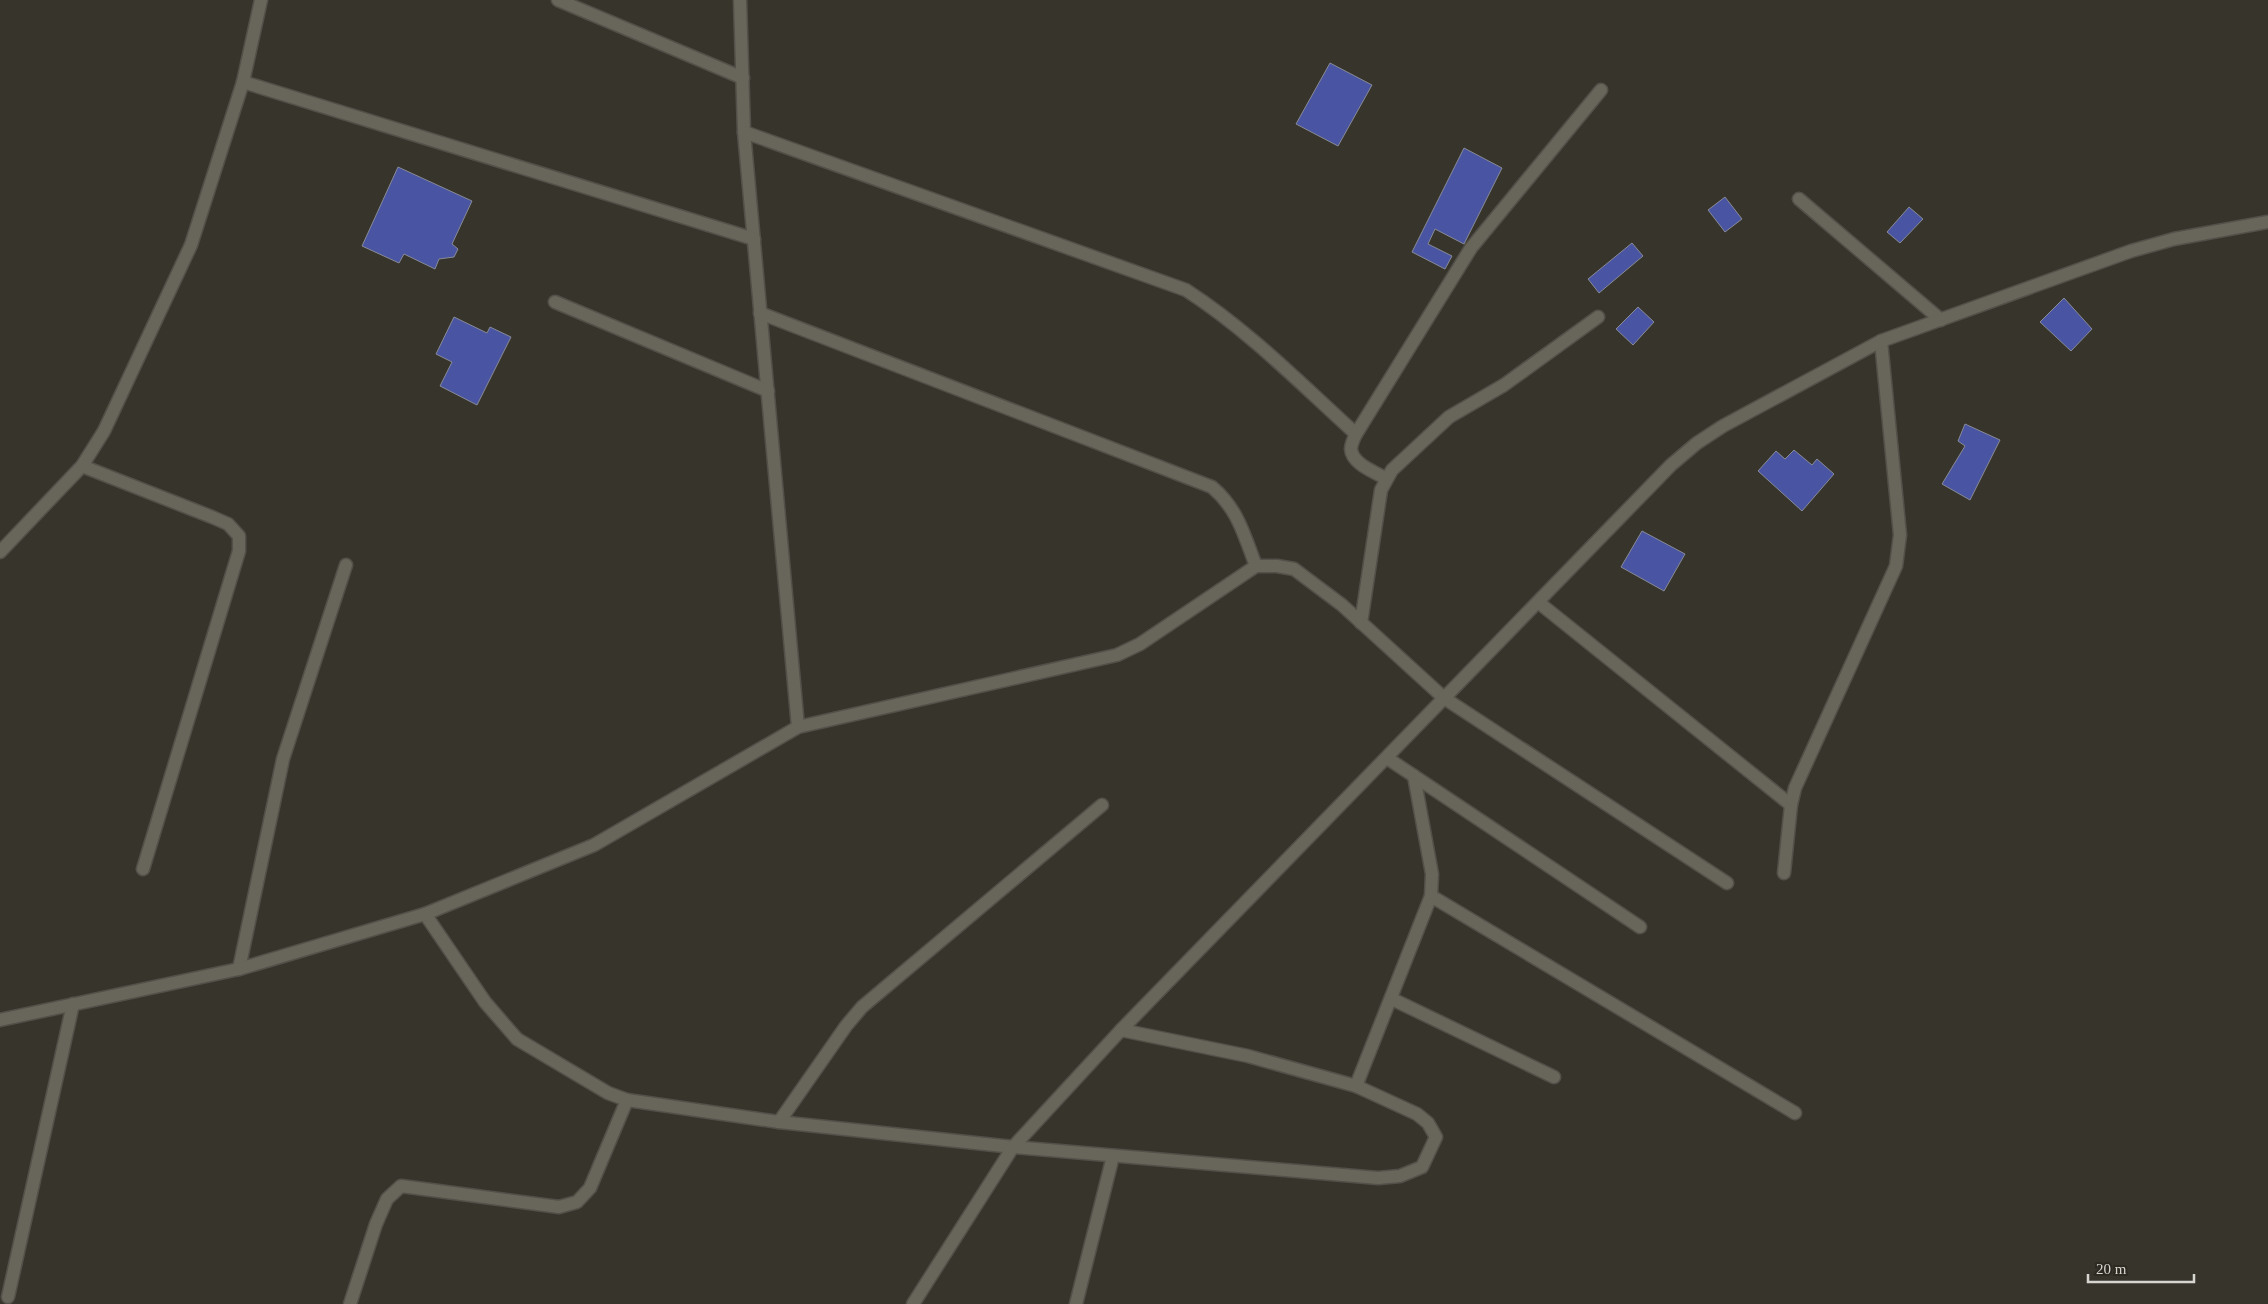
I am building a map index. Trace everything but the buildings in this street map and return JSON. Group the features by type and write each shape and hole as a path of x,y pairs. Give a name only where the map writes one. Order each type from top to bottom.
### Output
{"street":[{"path":"0,552 82,466 104,431 191,245 243,82 261,0"},
{"path":"558,0 743,78"},
{"path":"740,0 744,132 798,727"},
{"path":"243,82 754,239"},
{"path":"1386,478 1353,457 1351,448 1356,434 1470,248 1601,90"},
{"path":"744,132 1186,290 1214,308 1238,328 1356,434"},
{"path":"1800,199 1941,320"},
{"path":"913,1304 1013,1147 1121,1030 1671,465 1697,443 1723,426 1881,341 2132,251 2174,240 2268,222"},
{"path":"555,302 768,392"},
{"path":"760,313 1212,487 1226,499 1235,513 1256,566"},
{"path":"1361,623 1381,490 1392,470 1442,422 1504,385 1598,317"},
{"path":"1784,874 1791,805 1795,788 1896,566 1900,535 1881,341"},
{"path":"82,466 228,524 239,536 239,551 143,869"},
{"path":"239,969 283,759 346,565"},
{"path":"0,1020 239,969 425,914 611,837 798,727 1116,655 1140,644 1256,566 1277,566 1294,569 1342,604 1444,698 1727,883"},
{"path":"1538,602 1791,805"},
{"path":"1387,758 1640,927"},
{"path":"1356,1086 1392,999 1431,896 1432,874 1414,776"},
{"path":"779,1122 846,1026 862,1007 1102,805"},
{"path":"1431,896 1795,1113"},
{"path":"425,914 485,1002 517,1039 608,1093 627,1100 779,1122 1013,1147 1378,1178 1400,1176 1422,1167 1436,1137 1428,1123 1417,1114 1356,1086 1257,1058 1121,1030"},
{"path":"1392,999 1554,1078"},
{"path":"8,1297 73,1004"},
{"path":"350,1304 376,1224 387,1199 401,1186 559,1207 577,1202 590,1188 627,1100"},
{"path":"1076,1304 1113,1156"}]}
